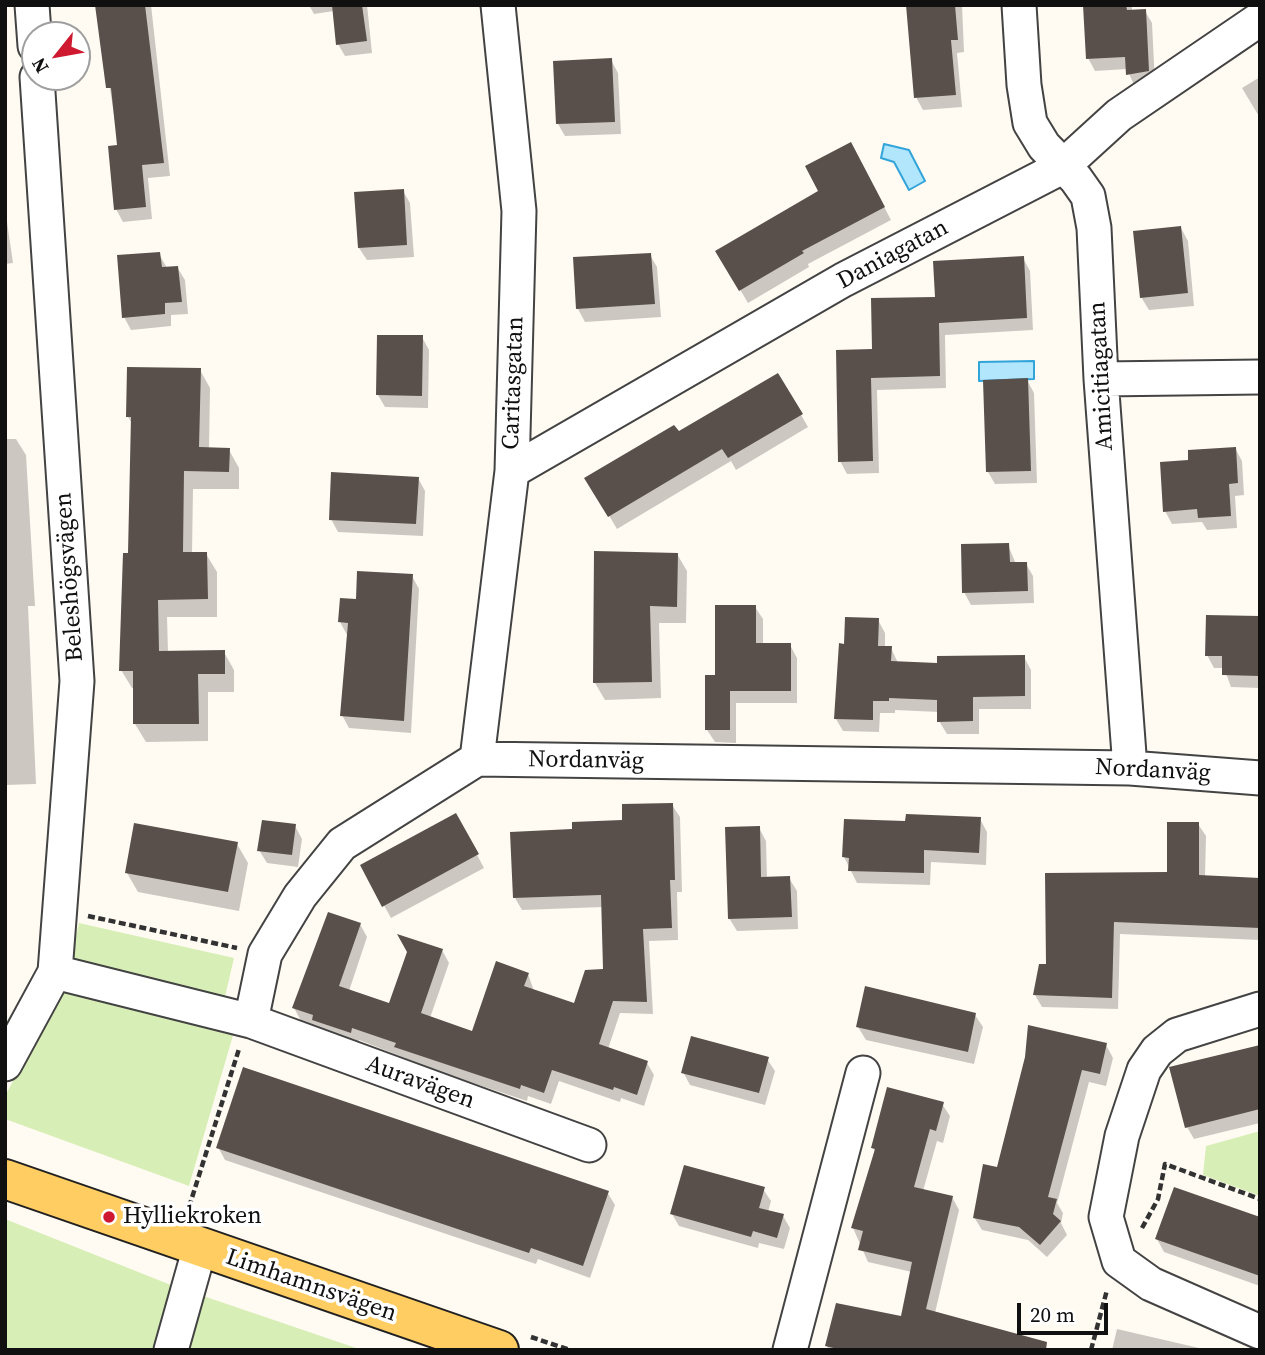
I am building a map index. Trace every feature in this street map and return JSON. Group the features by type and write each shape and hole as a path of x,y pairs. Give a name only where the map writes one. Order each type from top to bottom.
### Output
{"main road":[{"name":"Limhamnsvägen","path":"5,1179 499,1350"}],"street":[{"name":"Caritasgatan","path":"477,759 512,471 519,211 498,5"},
{"name":"Amicitiagatan","path":"1019,5 1024,85 1030,122 1044,146 1088,195 1094,228 1101,379 1130,768"},
{"name":"Daniagatan","path":"512,471 843,280 1062,167 1119,115 1260,19"},
{"name":"Beleshögsvägen","path":"5,1064 55,972 77,681 38,91"},
{"path":"1101,379 1260,377"},
{"path":"55,972 245,1033 265,954 300,896 342,844 477,759"},
{"name":"Nordanväg","path":"477,759 1130,768 1260,778"},
{"path":"1260,1009 1177,1035 1157,1051 1144,1070 1122,1136 1106,1217 1119,1261 1151,1284 1260,1332"},
{"name":"Auravägen","path":"245,1033 589,1145"},
{"path":"790,1350 863,1073"},
{"path":"171,1350 200,1247"}],"path":[{"path":"60,910 265,954"},
{"path":"189,1208 245,1033"},
{"path":"1091,1350 1101,1306 1119,1261 1137,1238 1158,1199 1165,1164 1260,1199"}],"green space":[{"path":"79,923 234,958 224,1001 69,966"},
{"path":"63,987 234,1032 189,1186 5,1119 5,1096"},
{"path":"1260,1131 1260,1196 1203,1175 1206,1146"},
{"path":"5,1219 171,1285 362,1350 5,1350"}],"water":[{"path":"884,144 909,150 925,181 909,190 894,162 881,158"},
{"path":"1034,361 1034,379 979,381 979,362"}],"building":[{"path":"95,5 145,5 164,163 142,165 146,207 114,210 108,146 117,145 111,88 106,88"},
{"path":"332,5 362,5 367,41 336,45"},
{"path":"906,5 955,5 958,40 951,40 956,95 914,98"},
{"path":"1083,5 1126,5 1127,10 1146,9 1149,71 1126,75 1125,57 1086,59"},
{"path":"612,58 615,122 556,124 553,61"},
{"path":"851,142 885,207 802,251 804,253 739,291 715,251 818,191 805,166"},
{"path":"404,189 407,245 358,248 354,192"},
{"path":"1181,226 1188,293 1140,298 1133,231"},
{"path":"160,252 162,267 178,266 182,302 165,303 165,314 122,318 117,255"},
{"path":"651,253 655,304 576,309 573,257"},
{"path":"1024,256 1027,318 939,323 940,376 871,378 873,461 838,462 836,350 872,349 871,298 935,297 933,261"},
{"path":"377,335 423,335 422,396 376,395"},
{"path":"127,367 201,368 199,447 230,448 229,472 184,471 183,552 207,552 208,599 158,600 159,651 225,650 225,674 198,674 199,724 133,724 133,671 119,671 123,553 128,553 131,417 126,417"},
{"path":"778,373 803,414 728,458 722,449 608,517 584,478 674,425 679,431"},
{"path":"1028,378 1031,471 986,472 983,380"},
{"path":"1236,447 1238,483 1229,484 1231,516 1198,518 1197,509 1163,512 1160,462 1188,460 1188,450"},
{"path":"331,472 419,477 416,524 329,520"},
{"path":"1009,543 1010,562 1027,562 1028,591 962,593 961,544"},
{"path":"594,551 678,553 677,607 650,606 652,682 593,683"},
{"path":"357,571 413,574 404,721 340,716 348,623 338,622 340,598 356,599"},
{"path":"715,605 756,605 756,643 791,643 791,691 730,691 730,730 705,730 705,675 715,675"},
{"path":"1206,615 1260,616 1260,676 1222,675 1222,656 1205,656"},
{"path":"845,617 879,618 878,646 892,646 891,661 937,663 937,656 1025,655 1025,696 973,697 973,721 937,722 937,700 889,698 889,701 873,701 873,720 834,719 839,643 844,644"},
{"path":"673,803 675,880 670,880 672,928 643,929 647,1002 613,1001 599,1044 648,1061 637,1095 552,1070 544,1093 521,1085 520,1089 394,1047 396,1043 352,1028 351,1033 312,1020 313,1015 292,1008 328,912 361,923 339,986 389,1003 407,952 397,934 443,949 421,1013 472,1031 496,961 529,973 524,986 574,1003 585,970 603,969 601,895 513,898 510,832 572,829 572,822 622,820 622,804"},
{"path":"456,813 479,854 382,907 360,865"},
{"path":"906,814 981,817 979,853 924,850 924,873 848,871 849,858 842,857 844,819 905,821"},
{"path":"262,820 296,824 292,855 257,851"},
{"path":"1167,822 1199,822 1199,875 1260,878 1260,928 1114,922 1112,998 1033,995 1039,964 1046,964 1045,873 1167,872"},
{"path":"134,823 238,842 228,892 125,873"},
{"path":"760,826 761,877 790,876 792,917 728,919 725,827"},
{"path":"865,986 976,1013 968,1052 856,1027"},
{"path":"1028,1025 1107,1043 1100,1074 1082,1070 1048,1197 1057,1199 1053,1214 1061,1221 1040,1245 1019,1227 973,1218 983,1164 997,1167 1025,1057"},
{"path":"691,1036 769,1057 759,1093 681,1073"},
{"path":"1260,1045 1260,1109 1185,1128 1169,1067"},
{"path":"243,1067 609,1191 583,1266 531,1248 529,1253 216,1148"},
{"path":"887,1087 944,1102 936,1131 930,1129 914,1187 953,1196 926,1309 1047,1342 1046,1350 842,1350 825,1346 836,1303 901,1316 912,1262 858,1250 863,1231 851,1228 875,1149 871,1148"},
{"path":"684,1165 765,1187 759,1208 784,1214 777,1238 753,1231 751,1237 670,1214"},
{"path":"1174,1187 1260,1217 1260,1276 1155,1239"}],"place":[{"name":"Hylliekroken","path":"109,1217"}]}
